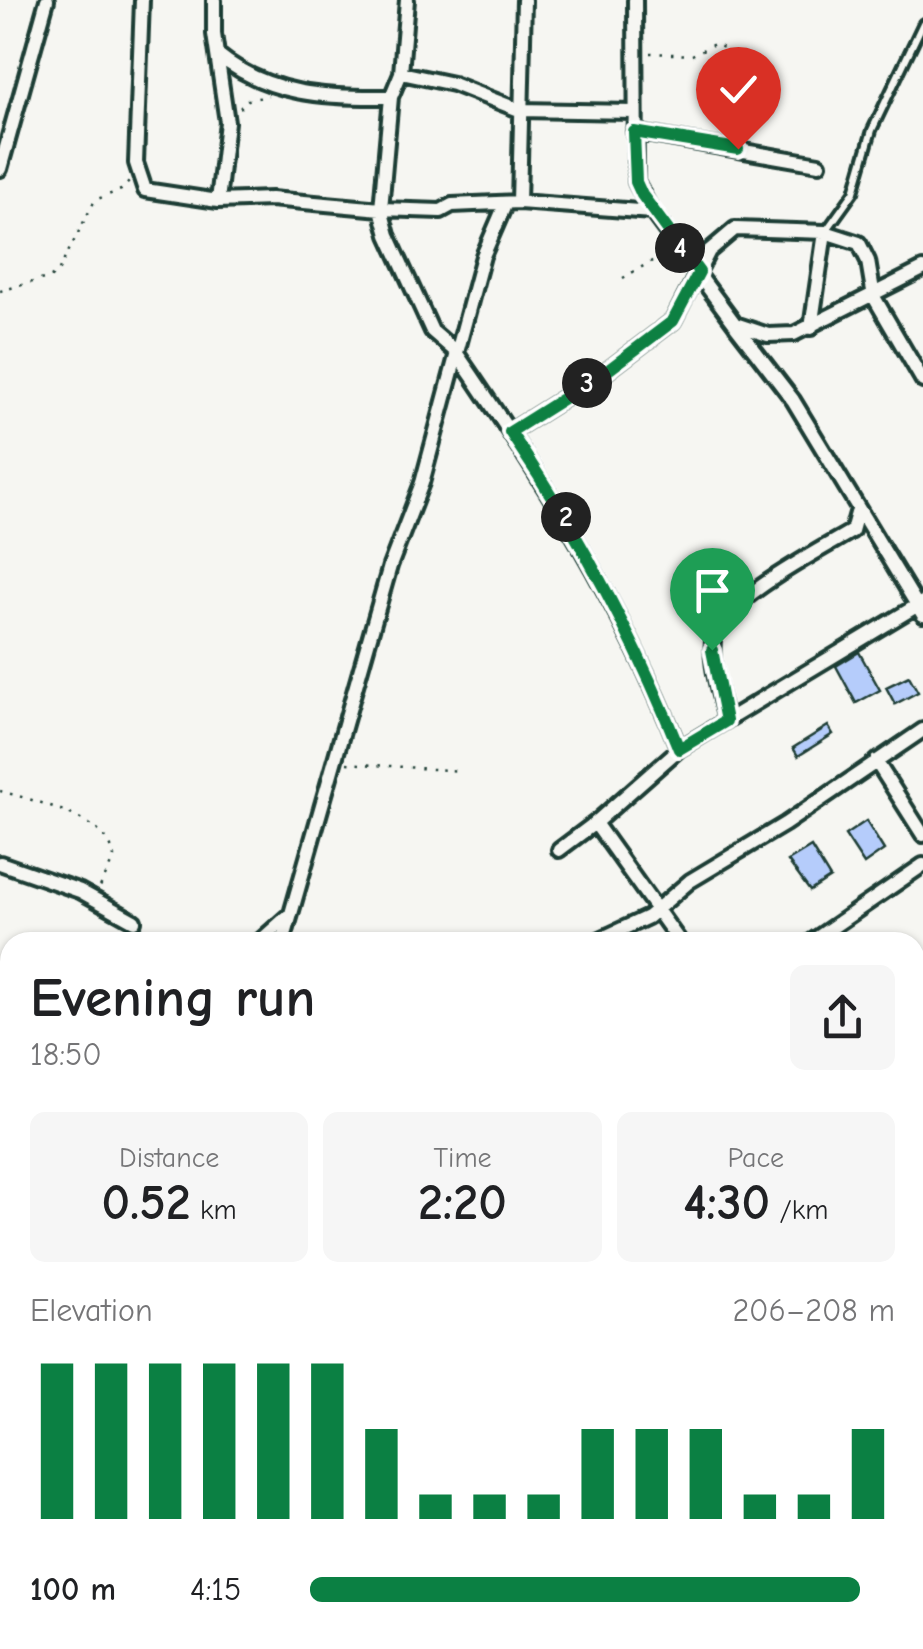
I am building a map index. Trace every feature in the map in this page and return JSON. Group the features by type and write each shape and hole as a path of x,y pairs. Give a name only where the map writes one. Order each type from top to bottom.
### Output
{"street":[{"path":"0,169 47,0"},
{"path":"142,0 136,162 145,190 218,201 271,199 381,209 436,211 452,205 512,203 652,212"},
{"path":"214,0 227,122 218,201"},
{"path":"407,0 401,74 391,97 381,209 395,252 432,330 455,352 561,508 608,592 679,749"},
{"path":"284,932 390,566 422,483 483,256 512,203 524,0"},
{"path":"558,850 679,749 921,607 857,513 793,400 652,212 636,182 635,0"},
{"path":"217,54 254,81 288,90 329,98 391,97"},
{"path":"401,74 453,84 519,110 634,112"},
{"path":"634,132 819,164"},
{"path":"510,432 607,371 673,321 719,238 736,229 825,232 859,243 868,261 874,297 923,381"},
{"path":"812,328 825,232"},
{"path":"735,324 768,335 812,328 923,268"},
{"path":"726,721 712,650 715,631 769,579 852,531 857,513"},
{"path":"614,932 658,910 690,881 785,824 923,730"},
{"path":"876,761 923,835"},
{"path":"595,823 673,932"},
{"path":"0,862 94,899 134,921"},
{"path":"827,932 923,865"},
{"path":"271,932 287,918"}],"lane":[{"path":"825,232 854,192 872,130 923,22"}],"path":[{"path":"635,54 692,55 714,44 729,50 757,96 744,150"},
{"path":"227,122 248,100 288,90"},
{"path":"0,292 51,278 59,270 94,200 121,190 136,162"},
{"path":"623,278 677,244"},
{"path":"331,762 461,771"},
{"path":"0,790 70,814 89,824 112,846 114,858 94,899"}],"building":[{"path":"859,652 880,690 856,703 836,666"},
{"path":"909,676 918,692 895,704 886,687"},
{"path":"828,726 833,734 798,756 793,748"},
{"path":"866,821 884,850 864,864 845,835"},
{"path":"811,847 830,878 810,891 788,861"}],"route":[{"path":"712,650 726,721 679,749 654,686 608,592 561,508 510,432 607,371 673,321 699,272 642,195 636,182 634,132 738,149"}]}
